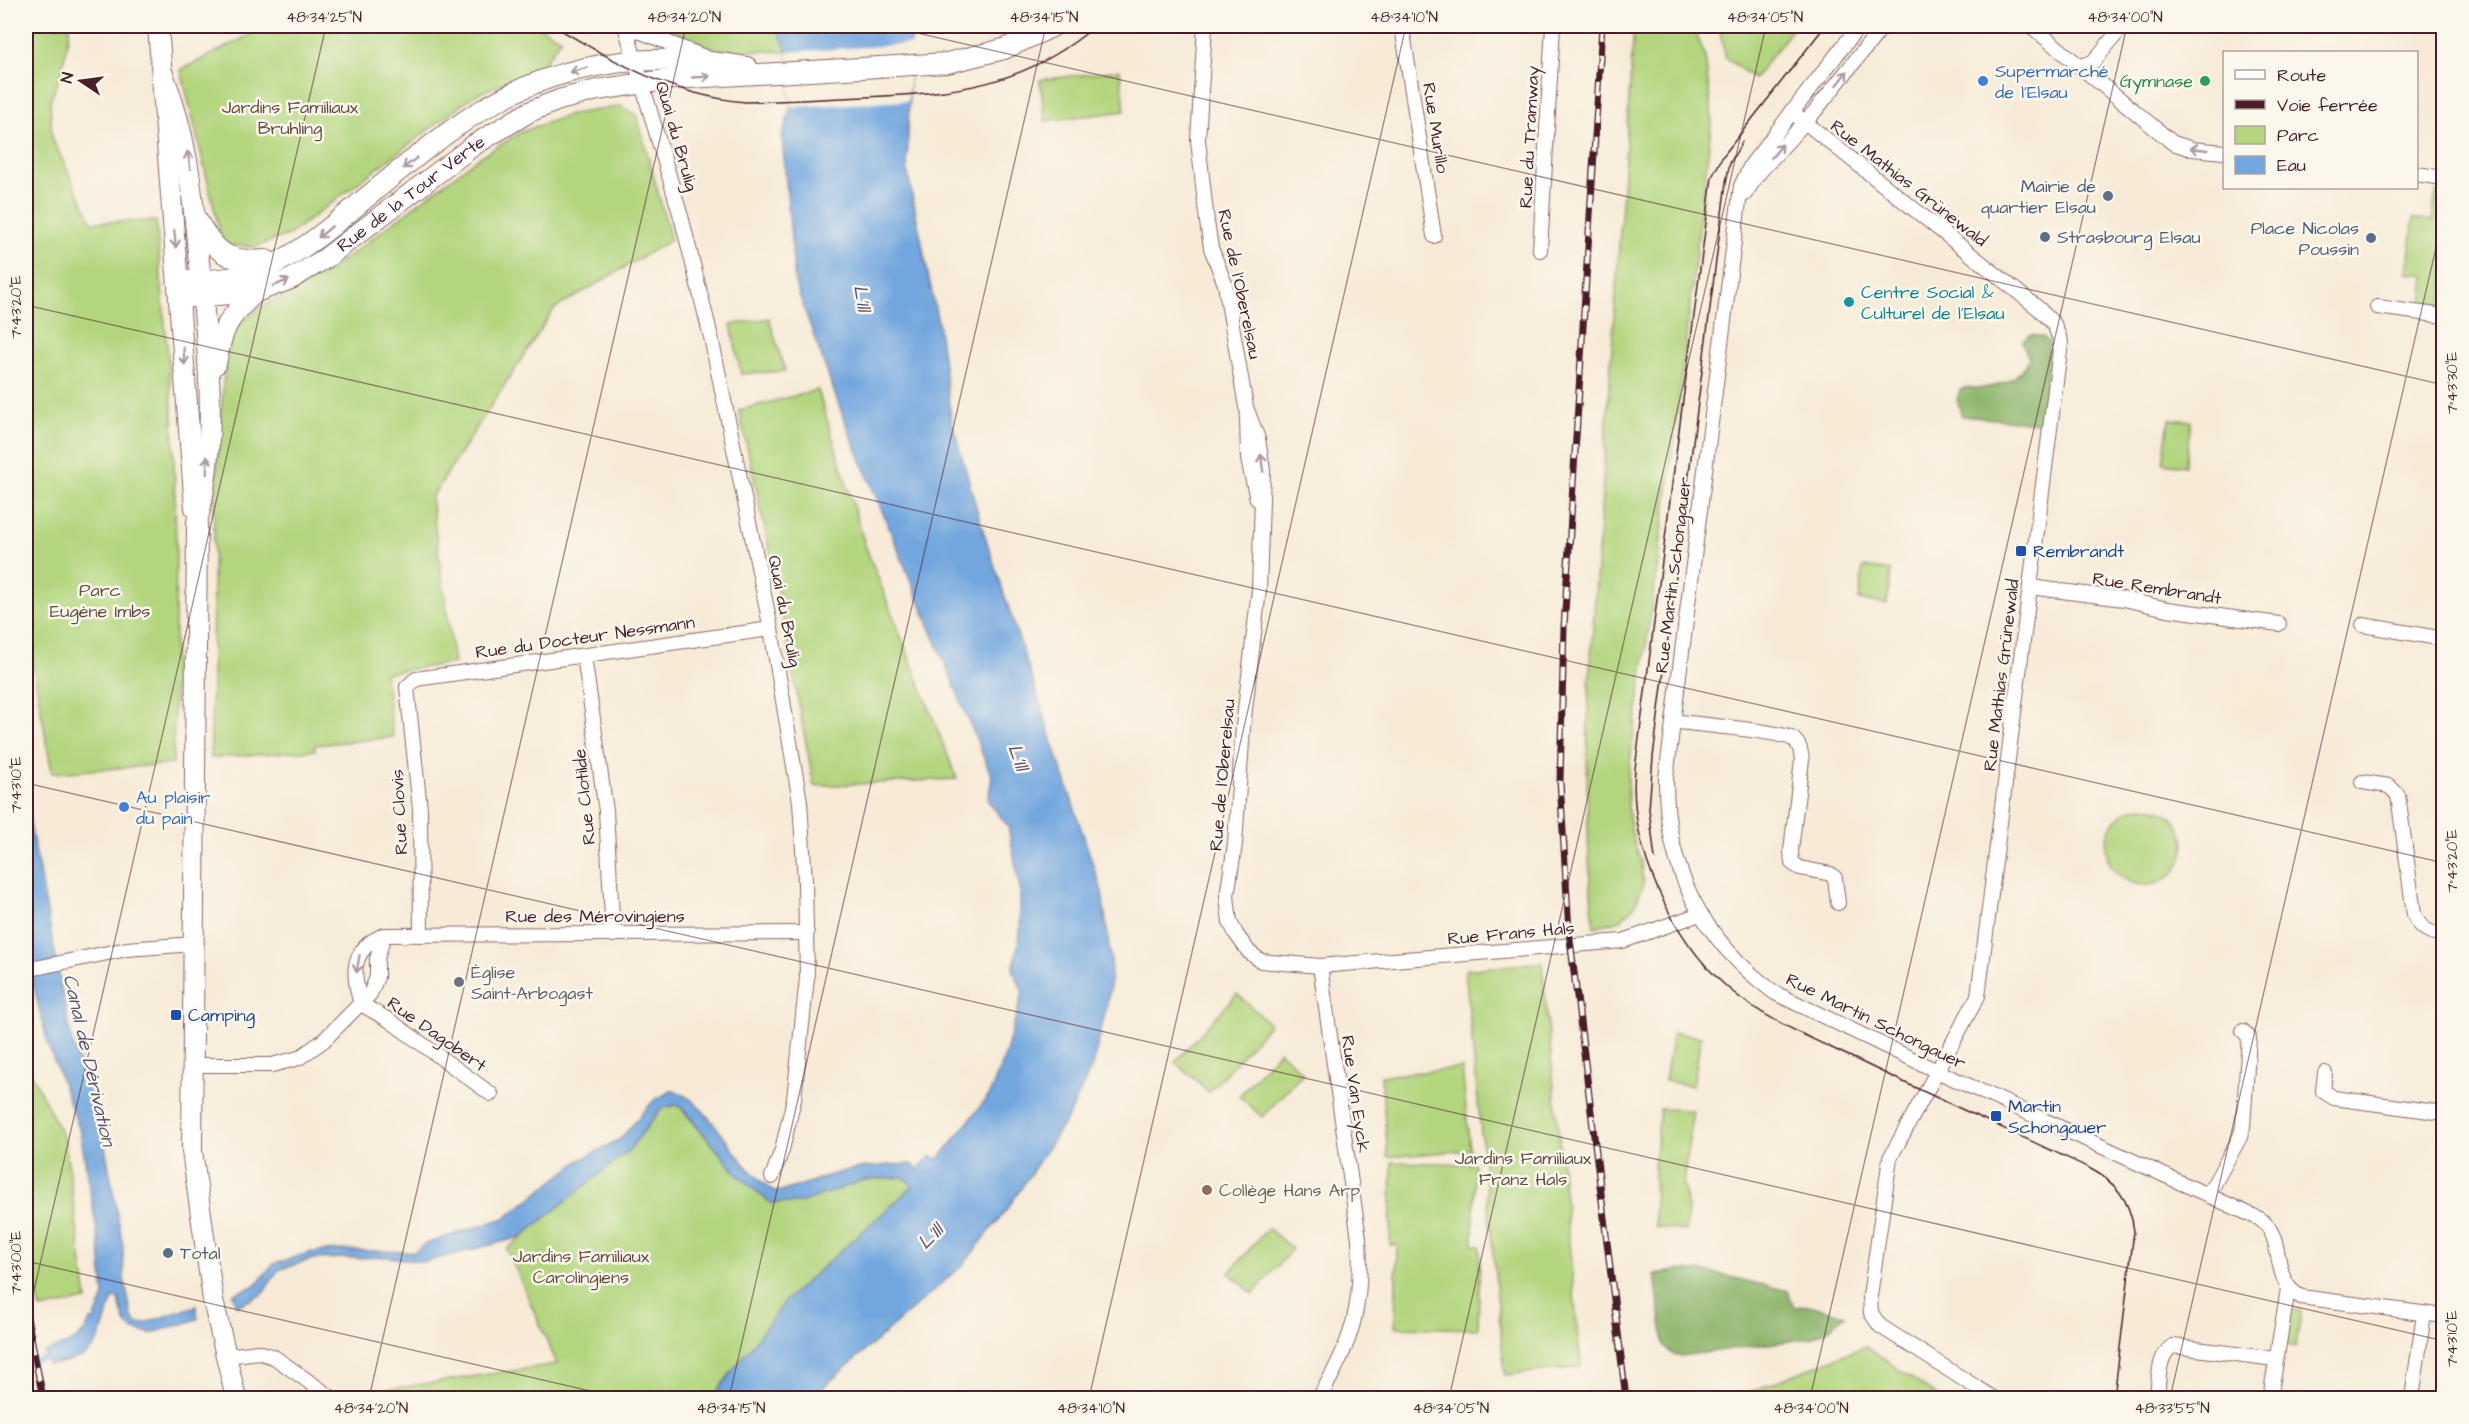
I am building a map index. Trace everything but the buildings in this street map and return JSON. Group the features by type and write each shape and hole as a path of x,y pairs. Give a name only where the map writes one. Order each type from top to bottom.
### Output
{"main road":[{"path":"158,26 197,522 194,1161 213,1300 236,1398"},
{"path":"984,55 1035,26"},
{"path":"782,73 947,63 984,55 1020,43 1054,26"},
{"name":"Rue de la Tour Verte","path":"202,288 262,270 313,242 457,127 499,99 535,83 592,66 675,58 782,73"},
{"name":"Rue de la Tour Verte","path":"179,289 202,288 255,292 308,269 474,145 529,112 559,100 597,90 672,79 782,73"},
{"path":"163,74 185,141 196,218 202,288 209,403 206,487 197,522"},
{"path":"196,218 212,244 231,259 248,261 284,259"},
{"path":"209,403 224,328 229,318 255,292"}],"street":[{"path":"625,26 722,63"},
{"name":"Quai du Brulig","path":"625,26 682,220 711,337 771,629 800,802 807,933 803,1028 794,1099 783,1150 772,1177"},
{"name":"Rue de l'Oberelsau","path":"1205,26 1198,130 1199,159 1209,241 1225,284 1246,407 1248,459 1261,521 1259,590 1243,727 1235,844 1227,910 1236,934 1254,957 1275,964 1320,966"},
{"name":"Rue Murillo","path":"1402,26 1434,236"},
{"name":"Rue du Tramway","path":"1540,250 1553,26"},
{"name":"Rue Martin Schongauer","path":"1859,26 1791,111 1745,175 1737,218 1666,778 1667,814 1683,880 1700,914 1735,960 1775,993 1939,1072 2267,1224 2271,1231 2282,1277 2288,1289"},
{"name":"Rue Martin Schongauer","path":"1737,218 1749,187 1784,143 1805,123 1883,26"},
{"path":"2031,26 2173,143 2223,152"},
{"path":"2081,66 2093,62 2123,26"},
{"name":"Rue Mathias Grünewald","path":"1791,111 2038,308 2054,324 2059,334 2061,355 1978,996 1939,1072 1890,1158 1869,1307 1875,1322 1880,1326 1994,1398"},
{"path":"2418,174 2444,177"},
{"path":"2377,307 2444,316"},
{"name":"Rue Rembrandt","path":"2030,588 2124,599 2167,609 2279,624"},
{"path":"2363,625 2444,639"},
{"name":"Rue du Docteur Nessmann","path":"406,687 416,679 771,629"},
{"name":"Rue Clotilde","path":"584,656 606,811 613,934"},
{"name":"Rue Clovis","path":"406,687 420,809 421,935"},
{"path":"1673,721 1777,735 1794,740 1799,745 1802,760 1791,850 1792,863 1800,868 1828,873 1835,878 1838,903"},
{"path":"2362,782 2389,786 2398,795 2414,914 2418,924 2426,931 2444,935"},
{"name":"Rue Frans Hals","path":"1320,966 1623,941 1700,914"},
{"name":"Rue des Mérovingiens","path":"384,935 807,933"},
{"path":"361,1004 356,985 360,952 367,944 384,935"},
{"path":"193,1065 236,1066 287,1063 299,1058 323,1041 361,1004 374,986 384,935"},
{"path":"26,970 136,948 194,944"},
{"name":"Rue Van Eyck","path":"1319,1398 1344,1353 1351,1334 1358,1307 1361,1274 1359,1239 1320,966"},
{"name":"Rue Dagobert","path":"361,1004 389,1020 491,1094"},
{"path":"2208,1195 2240,1137 2249,1053 2249,1037 2243,1031"},
{"path":"2325,1073 2324,1091 2334,1098 2444,1113"},
{"path":"2270,1398 2288,1289 2301,1297 2444,1316"},
{"path":"2412,1398 2424,1314"},
{"path":"2157,1398 2162,1359 2166,1349 2182,1345 2275,1359"},
{"path":"227,1356 258,1352 274,1358 332,1398"}],"green space":[{"name":"Parc Eugène Imbs","path":"26,26 70,26 62,71 50,101 52,138 92,222 156,221 173,416 176,548 173,764 52,773 26,626"},
{"name":"Jardins Familiaux Bruhling","path":"267,26 538,26 561,39 541,67 475,95 290,234 255,247 223,245 181,70"},
{"path":"656,26 777,26 787,52 718,49"},
{"path":"1634,26 1693,26 1705,56 1712,118 1669,482 1628,777 1628,810 1633,839 1641,862 1643,885 1635,905 1621,920 1594,927 1587,806 1589,686"},
{"path":"1719,26 1795,26 1754,79 1725,57"},
{"path":"1120,70 1125,111 1045,121 1040,80"},
{"path":"622,106 637,116 671,240 554,309 431,498 454,663 385,673 393,737 315,745 315,750 211,758 214,509 225,359 235,329 259,308 321,277 478,158 523,131 572,114"},
{"path":"2436,192 2443,193 2443,308 2422,305 2425,275 2407,273 2414,218 2432,221"},
{"path":"769,318 785,371 741,374 731,325"},
{"path":"2031,335 2043,337 2049,342 2043,421 2039,423 1962,416 1957,400 1960,390 1994,386 2014,377 2029,359 2022,341"},
{"path":"818,390 865,545 957,779 814,786 772,561 739,410"},
{"path":"2169,419 2191,421 2185,466 2163,463"},
{"path":"1863,567 1891,571 1887,604 1859,600"},
{"path":"2145,807 2160,810 2177,824 2184,846 2181,861 2167,878 2145,885 2130,882 2113,868 2106,846 2109,831 2123,814"},
{"name":"Jardins Familiaux Franz Hals","path":"1542,962 1581,1367 1505,1375 1465,970"},
{"path":"1237,994 1270,1024 1209,1092 1175,1062"},
{"path":"1673,1032 1701,1037 1693,1086 1665,1081"},
{"path":"1279,1051 1303,1073 1262,1117 1239,1096"},
{"path":"26,1063 65,1141 87,1300 40,1309 26,1228"},
{"path":"1462,1068 1470,1150 1388,1157 1381,1076"},
{"name":"Jardins Familiaux Carolingiens","path":"675,1105 680,1107 738,1175 770,1203 864,1180 903,1177 913,1186 786,1300 712,1398 379,1398 371,1392 557,1364 507,1249 629,1150 661,1109"},
{"path":"1660,1109 1693,1110 1683,1184 1688,1209 1686,1231 1655,1227 1654,1166"},
{"path":"1392,1162 1475,1164 1473,1245 1480,1246 1478,1329 1395,1327 1397,1245 1390,1245"},
{"path":"1268,1228 1292,1249 1253,1294 1229,1273"},
{"path":"1683,1270 1709,1272 1788,1291 1794,1307 1809,1305 1845,1315 1827,1330 1811,1338 1681,1356 1671,1353 1664,1345 1655,1274"},
{"path":"2291,1310 2301,1311 2296,1347 2286,1345"},
{"path":"1865,1346 1940,1398 1735,1398"}],"water":[{"name":"L'Ill","path":"777,26 911,26 907,170 939,328 951,418 981,524 1102,892 1111,962 1110,989 1092,1066 1069,1116 1008,1208 963,1265 811,1398 712,1398 786,1300 913,1186 903,1177 864,1180 800,1203 770,1203 738,1175 681,1107 675,1105 661,1109 629,1150 521,1237 425,1262 388,1257 313,1259 278,1270 263,1294 237,1306 233,1294 256,1285 273,1264 312,1252 336,1250 414,1252 425,1244 505,1218 579,1161 620,1139 653,1101 671,1091 681,1093 702,1110 746,1166 774,1192 855,1169 912,1164 918,1169 931,1156 939,1159 990,1094 1006,1052 1023,992 1013,970 1020,935 1020,888 1008,826 988,801 992,777 844,419 795,283 782,137 791,107 787,52"},
{"path":"26,803 72,1042 102,1130 123,1246 124,1278 132,1318 138,1324 145,1323 196,1306 198,1319 149,1334 140,1332 129,1327 119,1299 113,1298 95,1346 79,1358 48,1365 44,1352 78,1338 90,1320 94,1320 104,1296 100,1249 80,1131 48,1044 26,956"}],"pier":[{"path":"912,44 908,101 791,107 787,52"}],"waterway":[{"path":"26,1363 49,1357"}],"tram line":[{"path":"554,26 623,64 669,85 718,98 745,102 929,93 987,83 1042,62 1095,26"},
{"path":"1825,26 1723,156 1712,177 1635,769 1635,798 1639,828 1646,859 1672,917 1688,943 1707,967 1742,999 1803,1035 2097,1172 2119,1192 2129,1209 2134,1231 2114,1398"},
{"path":"1655,859 1649,809 1653,757 1726,182 1730,163 1742,142"}],"railway":[{"path":"1602,26 1564,627 1560,781 1569,931 1626,1398"},
{"path":"26,1312 43,1398"}],"place":[{"name":"Supermarché de l'Elsau","path":"1983,81"},
{"name":"Gymnase","path":"2205,81"},
{"name":"Mairie de quartier Elsau","path":"2108,196"},
{"name":"Strasbourg Elsau","path":"2045,237"},
{"name":"Place Nicolas Poussin","path":"2371,238"},
{"name":"Centre Social & Culturel de l'Elsau","path":"1849,302"},
{"name":"Rembrandt","path":"2021,551"},
{"name":"Au plaisir du pain","path":"124,807"},
{"name":"Église Saint-Arbogast","path":"459,982"},
{"name":"Camping","path":"176,1015"},
{"name":"Martin Schongauer","path":"1996,1116"},
{"name":"Collège Hans Arp","path":"1207,1190"},
{"name":"Total","path":"168,1253"}],"water label":[{"name":"Canal de Dérivation","path":"90,1060"}]}
